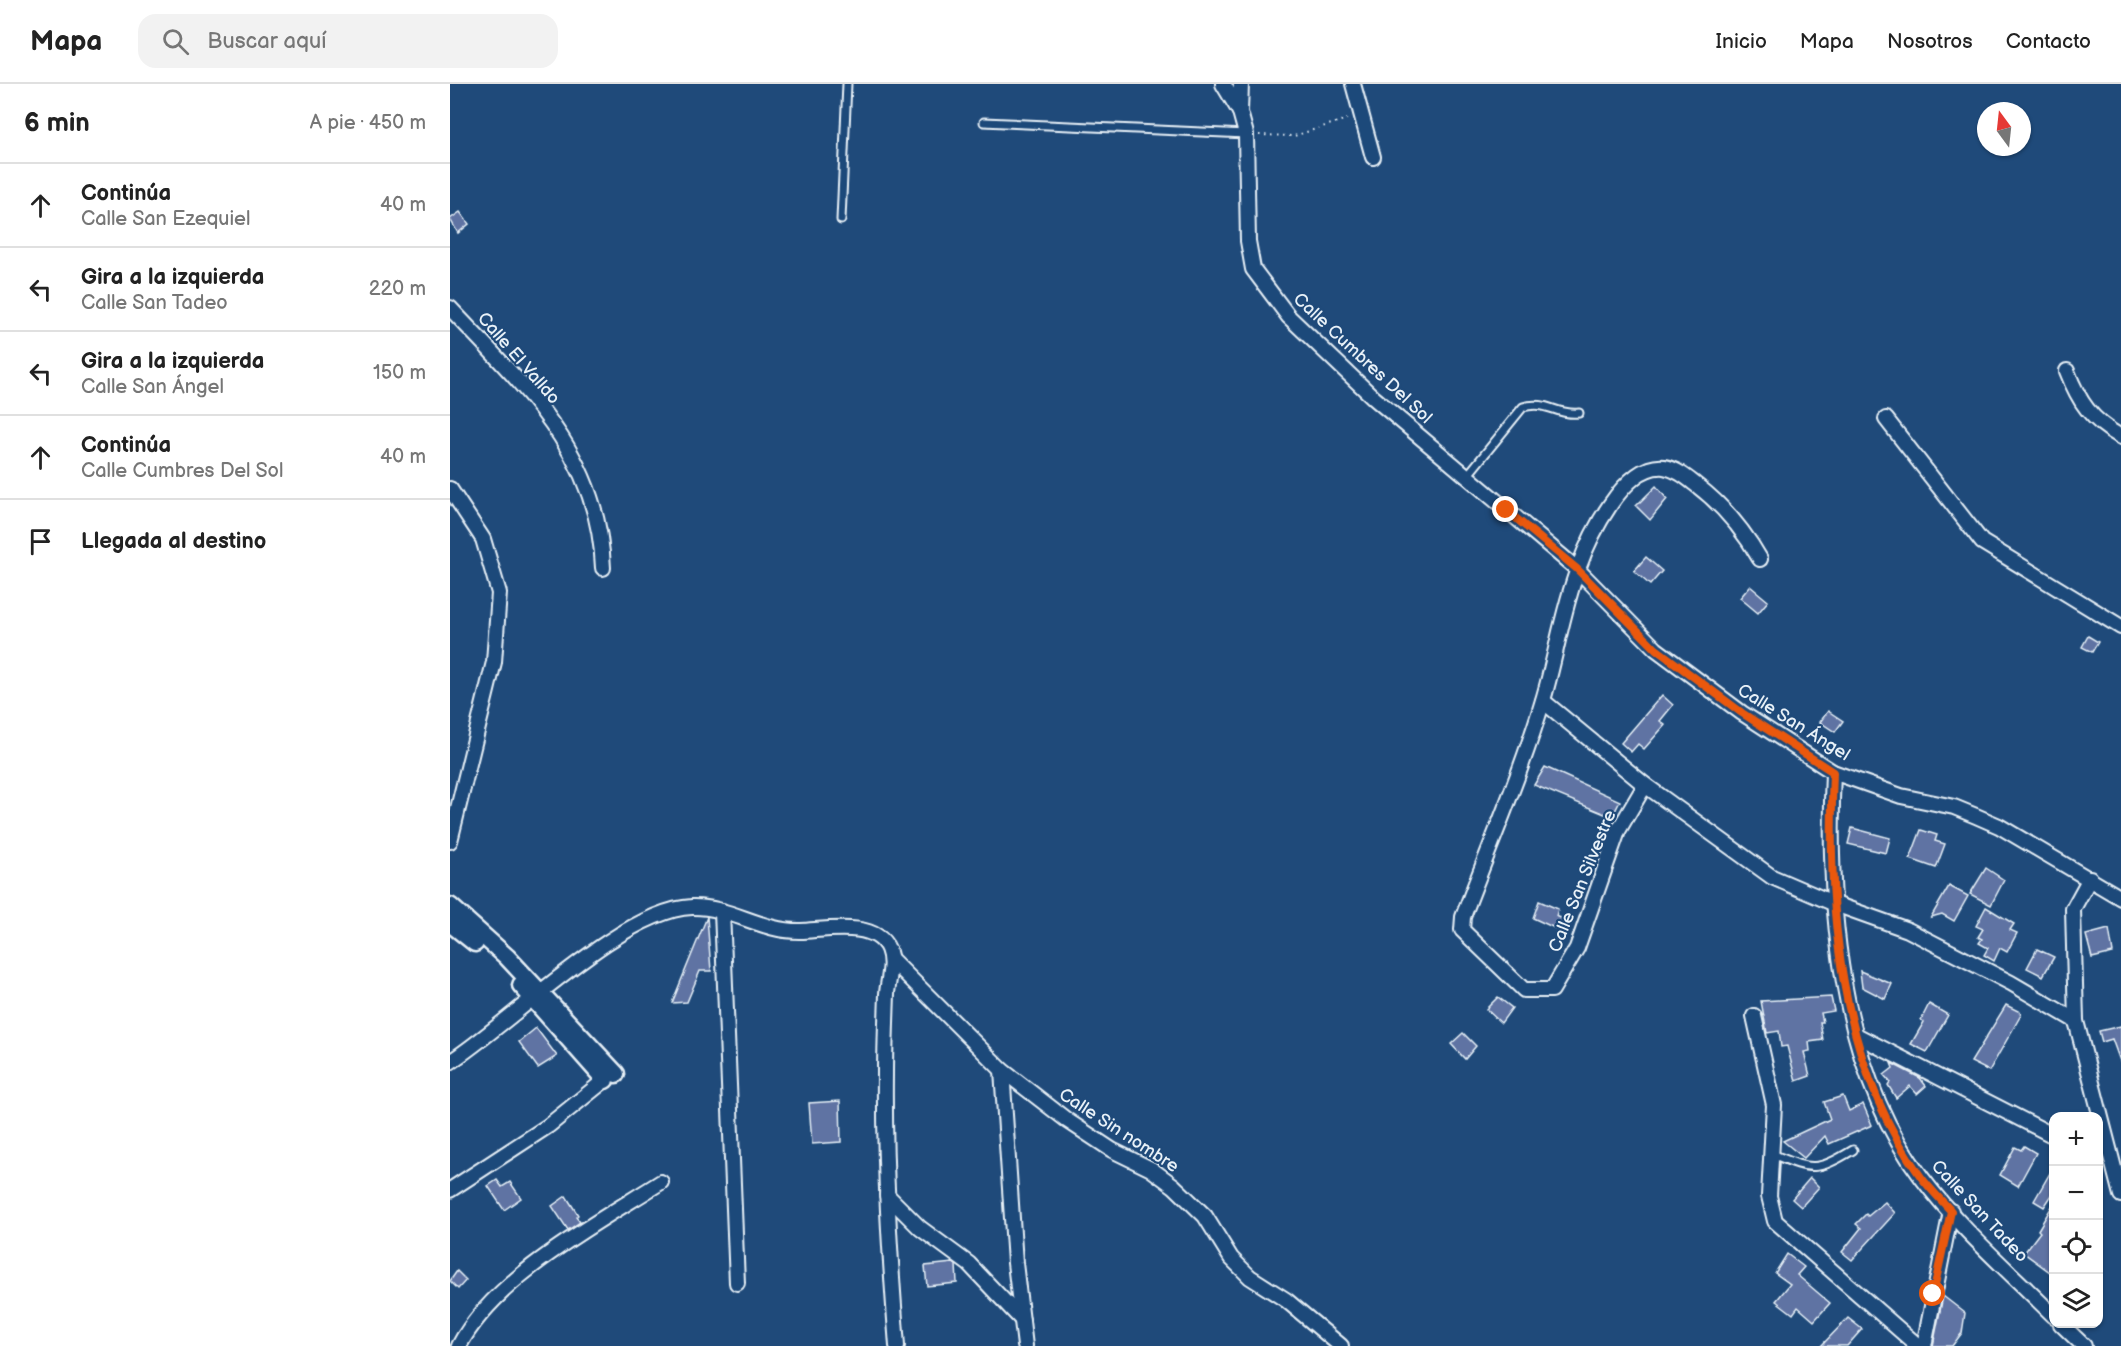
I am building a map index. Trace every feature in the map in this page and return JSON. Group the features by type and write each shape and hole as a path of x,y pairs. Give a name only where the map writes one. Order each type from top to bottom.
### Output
{"street":[{"name":"Calle Cumbres Del Sol","path":"1223,84 1240,112 1246,134 1248,241 1253,269 1265,288 1289,317 1374,399 1577,569"},
{"name":"Calle Cumbres Del Sol","path":"1240,112 1241,84"},
{"path":"1353,84 1373,157"},
{"name":"Calle El Valldo","path":"450,308 530,392 570,450 594,505 602,541 603,568"},
{"path":"2067,371 2078,400 2109,430 2121,437"},
{"path":"1886,419 1982,542 2121,627"},
{"path":"1760,559 1738,523 1712,497 1679,472 1665,467 1652,467 1640,472 1629,481 1611,504 1577,569 1543,701 1645,785 1772,877 1835,904 1908,930 2011,983 2076,1021"},
{"path":"450,489 483,539 499,594 494,662 450,841"},
{"name":"Calle San Ángel","path":"1577,569 1656,649 1742,713 1833,772 1901,796 1954,807 1976,816 2090,878 2121,898"},
{"name":"Calle San Silvestre","path":"1543,701 1463,917 1462,930 1524,990 1552,990 1577,948 1618,831 1645,785"},
{"name":"Calle San Tadeo","path":"1833,772 1830,830 1839,960 1856,1035 1878,1096 1898,1140 1921,1177 1951,1211 2049,1311"},
{"path":"2090,878 2073,909 2076,1021 2121,1195"},
{"name":"Calle Sin nombre","path":"450,1062 602,946 647,921 690,907 722,911 761,927 794,931 870,932 883,940 891,959 1002,1070 1068,1121 1112,1150 1151,1169 1174,1186 1205,1216 1231,1258 1250,1277 1286,1300 1341,1346"},
{"path":"450,1190 548,1126 610,1077 537,996 517,979 451,911"},
{"path":"722,911 737,1284"},
{"path":"891,959 887,991 885,1066 887,1195 897,1346"},
{"path":"1754,1016 1774,1105 1769,1196 1775,1221 1918,1346"},
{"path":"1856,1035 2049,1133"},
{"path":"1002,1070 1015,1263 1025,1346"},
{"path":"2103,1161 2113,1166"},
{"path":"459,1346 471,1325 495,1297 538,1263 661,1182"},
{"path":"887,1195 920,1228 969,1264 1022,1320"},
{"path":"1924,1346 1951,1211"},
{"path":"2066,1328 2084,1346"}],"lane":[{"path":"841,220 847,84"},
{"path":"984,122 1246,134"},
{"path":"1467,476 1523,407 1536,403 1569,414 1580,413"},
{"path":"1772,1154 1804,1167 1828,1166 1852,1150"}],"path":[{"path":"1246,134 1294,136 1361,114"}],"building":[{"path":"460,212 469,224 458,233 450,219"},
{"path":"1656,486 1667,499 1650,520 1636,506"},
{"path":"1646,557 1662,571 1650,585 1634,571"},
{"path":"1750,586 1768,601 1758,613 1740,598"},
{"path":"2088,636 2098,642 2092,652 2082,647"},
{"path":"1662,695 1673,705 1660,721 1665,725 1644,749 1638,744 1631,752 1621,743"},
{"path":"1828,711 1843,721 1835,732 1820,722"},
{"path":"1545,767 1620,801 1612,817 1534,785"},
{"path":"1852,828 1890,838 1886,853 1848,844"},
{"path":"1921,830 1937,835 1935,841 1945,844 1936,868 1910,859"},
{"path":"1986,868 2004,880 1991,905 1970,894"},
{"path":"1949,886 1968,896 1954,921 1942,914 1931,917"},
{"path":"1539,901 1558,909 1556,916 1563,919 1559,930 1533,918"},
{"path":"1986,907 2014,924 2010,930 2017,933 2007,952 2000,948 1994,961 1984,955 1988,948 1979,943 1982,939 1978,937 1983,929 1976,926"},
{"path":"707,917 711,971 700,971 687,1002 672,1003"},
{"path":"2109,929 2113,953 2092,958 2086,935"},
{"path":"2037,949 2054,957 2043,976 2027,968"},
{"path":"1860,971 1892,984 1885,999 1862,987"},
{"path":"1498,997 1512,1008 1501,1023 1486,1009"},
{"path":"1831,997 1834,1011 1821,1013 1823,1040 1809,1042 1810,1051 1804,1052 1810,1076 1796,1081 1787,1046 1781,1047 1779,1031 1767,1033 1761,1001"},
{"path":"1929,1004 1948,1015 1927,1052 1911,1044 1924,1022 1921,1020"},
{"path":"2006,1005 2020,1012 2021,1015 1989,1071 1971,1062"},
{"path":"2121,1026 2120,1061 2112,1039 2102,1042 2099,1031"},
{"path":"536,1028 557,1056 538,1068 519,1042"},
{"path":"1463,1033 1476,1046 1465,1059 1451,1044"},
{"path":"1891,1063 1920,1078 1926,1086 1917,1094 1910,1086 1896,1098 1888,1085 1890,1082 1884,1075 1893,1068"},
{"path":"1843,1096 1849,1111 1863,1104 1872,1125 1829,1144 1825,1136 1804,1158 1783,1141 1830,1119 1824,1102"},
{"path":"840,1101 841,1142 812,1144 809,1103"},
{"path":"2024,1146 2036,1153 2018,1186 2000,1175 2015,1147 2021,1150"},
{"path":"2049,1175 2049,1200 2044,1207 2034,1201"},
{"path":"1810,1178 1819,1187 1801,1207 1792,1199"},
{"path":"497,1180 502,1187 510,1182 521,1198 504,1210 488,1186"},
{"path":"566,1196 580,1222 568,1230 552,1206"},
{"path":"1885,1202 1895,1213 1852,1260 1842,1252 1861,1228 1856,1224 1866,1214 1868,1216"},
{"path":"2049,1211 2049,1271 2024,1253 2040,1232 2038,1230"},
{"path":"1787,1254 1804,1267 1797,1275 1830,1303 1814,1321 1798,1307 1793,1314 1776,1301 1790,1284 1775,1273"},
{"path":"953,1263 956,1265 957,1283 927,1286 925,1266"},
{"path":"457,1271 466,1280 458,1289 450,1281"},
{"path":"1943,1296 1965,1313 1962,1333 1952,1346 1933,1346"},
{"path":"1848,1318 1862,1329 1847,1346 1821,1346"}],"route":[{"path":"1506,510 1577,569 1656,649 1742,713 1833,772 1830,830 1839,960 1856,1035 1878,1096 1898,1140 1921,1177 1951,1211 1933,1294"}]}
